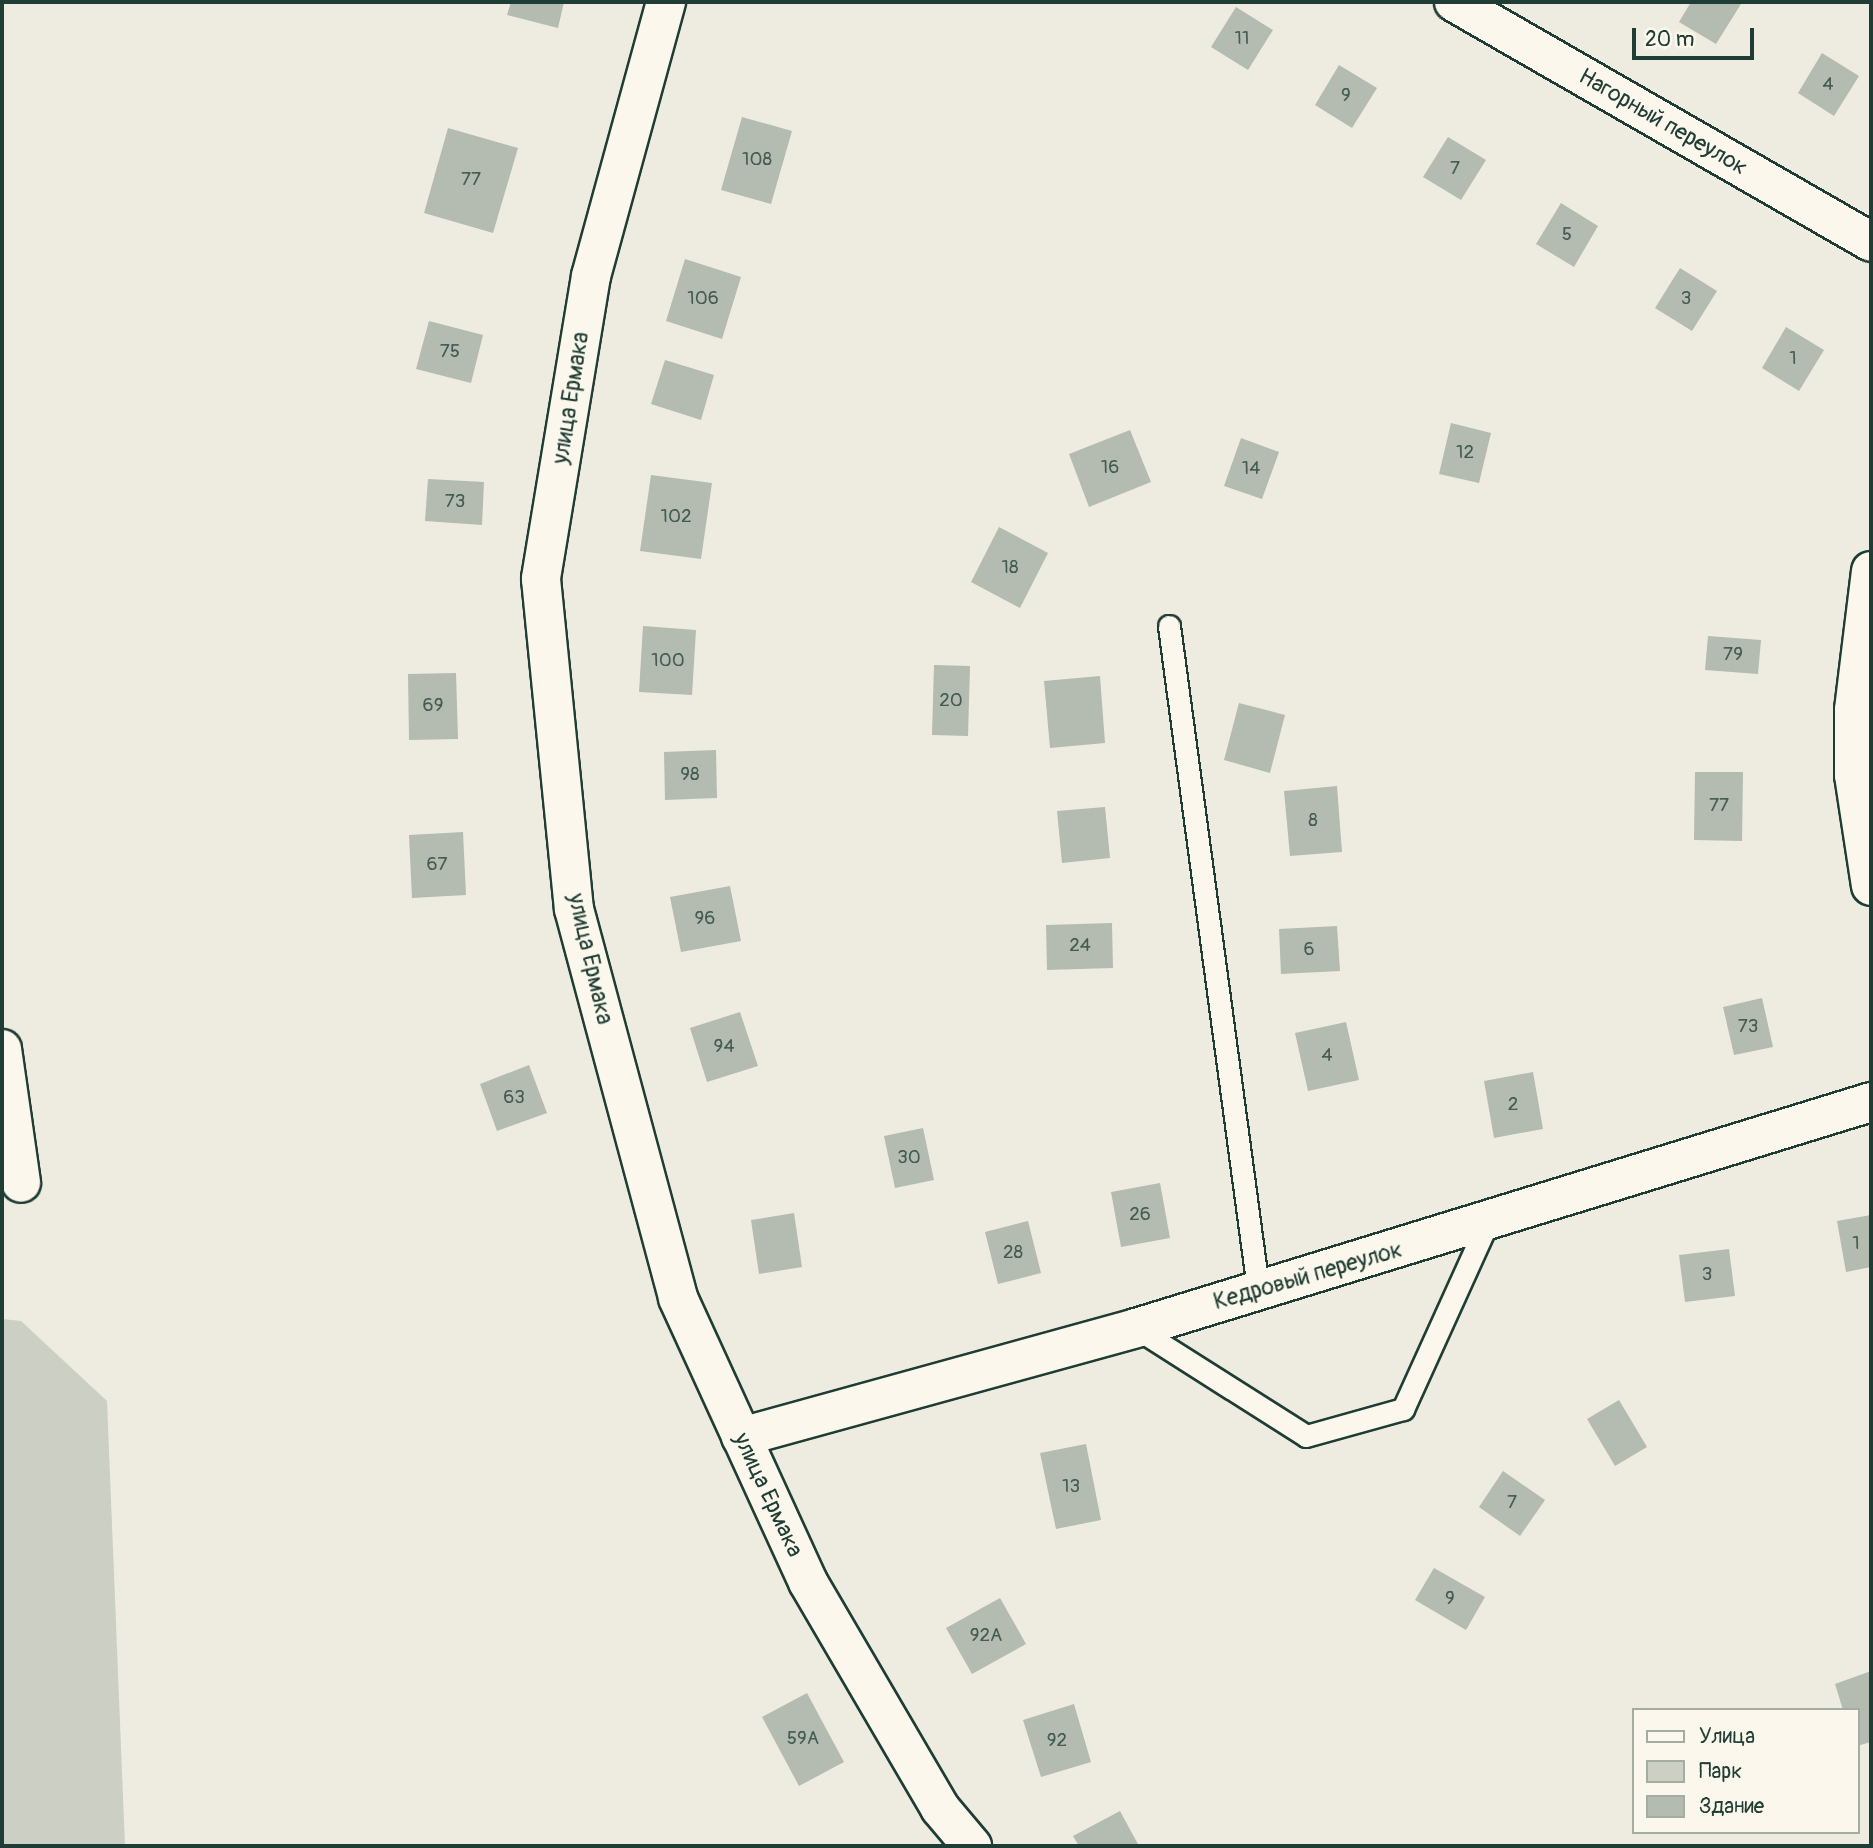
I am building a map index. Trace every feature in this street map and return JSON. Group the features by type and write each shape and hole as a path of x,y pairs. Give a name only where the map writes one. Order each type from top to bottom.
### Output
{"street":[{"name":"улица Ермака","path":"666,2 592,276 541,579 574,909 678,1298 808,1582 940,1808 972,1846"},
{"name":"Нагорный переулок","path":"1454,2 1871,242"},
{"path":"1871,571 1854,710 1854,775 1871,886"},
{"path":"2,1049 21,1183"},
{"name":"Кедровый переулок","path":"741,1437 1136,1328 1258,1289 1487,1224 1871,1102"}],"lane":[{"path":"1169,626 1258,1289"},
{"path":"1136,1328 1306,1436 1403,1409 1487,1224"}],"green space":[{"path":"2,1319 21,1321 107,1401 125,1846 2,1846"}],"building":[{"path":"511,2 564,2 558,28 507,15"},
{"path":"1691,2 1741,4 1716,44 1679,22"},
{"path":"1236,7 1273,30 1248,70 1211,47"},
{"path":"1822,53 1859,76 1834,116 1798,93"},
{"path":"1339,65 1377,88 1352,128 1315,105"},
{"path":"742,117 792,131 771,204 721,190"},
{"path":"448,128 518,148 493,233 424,213"},
{"path":"1448,137 1486,160 1461,200 1423,177"},
{"path":"1561,203 1598,226 1574,267 1536,244"},
{"path":"685,259 741,277 722,339 666,321"},
{"path":"1680,268 1717,291 1692,331 1655,308"},
{"path":"429,321 483,335 471,383 416,369"},
{"path":"1786,327 1824,350 1799,391 1762,368"},
{"path":"665,360 714,375 701,420 651,404"},
{"path":"1451,423 1491,433 1479,483 1439,474"},
{"path":"1130,430 1151,482 1089,507 1069,454"},
{"path":"1241,438 1279,452 1262,499 1224,486"},
{"path":"651,475 712,483 701,559 640,551"},
{"path":"428,479 484,482 482,525 425,521"},
{"path":"999,527 1048,553 1020,608 971,582"},
{"path":"643,626 696,630 692,695 639,692"},
{"path":"1708,636 1761,640 1758,674 1705,670"},
{"path":"934,665 970,666 968,736 932,735"},
{"path":"456,673 458,739 409,740 408,674"},
{"path":"1100,676 1105,743 1050,748 1044,681"},
{"path":"1239,703 1285,715 1270,773 1224,760"},
{"path":"716,750 717,798 665,800 664,752"},
{"path":"1695,772 1743,772 1742,841 1694,840"},
{"path":"1337,786 1342,852 1290,856 1284,791"},
{"path":"1105,807 1110,858 1062,863 1057,811"},
{"path":"463,832 466,895 412,898 409,835"},
{"path":"730,886 741,941 681,952 670,897"},
{"path":"1112,923 1113,968 1047,970 1046,925"},
{"path":"1337,926 1340,971 1281,974 1279,929"},
{"path":"1762,998 1773,1047 1734,1055 1723,1007"},
{"path":"740,1012 758,1066 707,1082 690,1028"},
{"path":"1346,1022 1359,1080 1308,1091 1295,1033"},
{"path":"529,1065 547,1113 497,1131 480,1084"},
{"path":"1533,1072 1543,1129 1494,1138 1484,1081"},
{"path":"923,1128 934,1180 895,1188 884,1136"},
{"path":"1160,1183 1170,1238 1121,1247 1111,1192"},
{"path":"794,1213 802,1267 759,1274 751,1220"},
{"path":"1871,1215 1871,1267 1846,1272 1837,1221"},
{"path":"1028,1221 1041,1273 998,1284 985,1232"},
{"path":"1729,1249 1735,1296 1685,1302 1679,1255"},
{"path":"1619,1400 1647,1447 1615,1466 1587,1419"},
{"path":"1086,1444 1101,1520 1056,1529 1040,1453"},
{"path":"1503,1471 1545,1500 1520,1536 1479,1507"},
{"path":"1434,1568 1485,1597 1466,1630 1415,1600"},
{"path":"1000,1598 1026,1644 972,1674 946,1628"},
{"path":"1871,1671 1871,1742 1859,1745 1859,1708 1842,1708 1835,1684"},
{"path":"807,1693 844,1762 799,1786 762,1717"},
{"path":"1074,1704 1091,1762 1041,1777 1023,1720"},
{"path":"1120,1811 1139,1846 1079,1846 1073,1836"}]}
